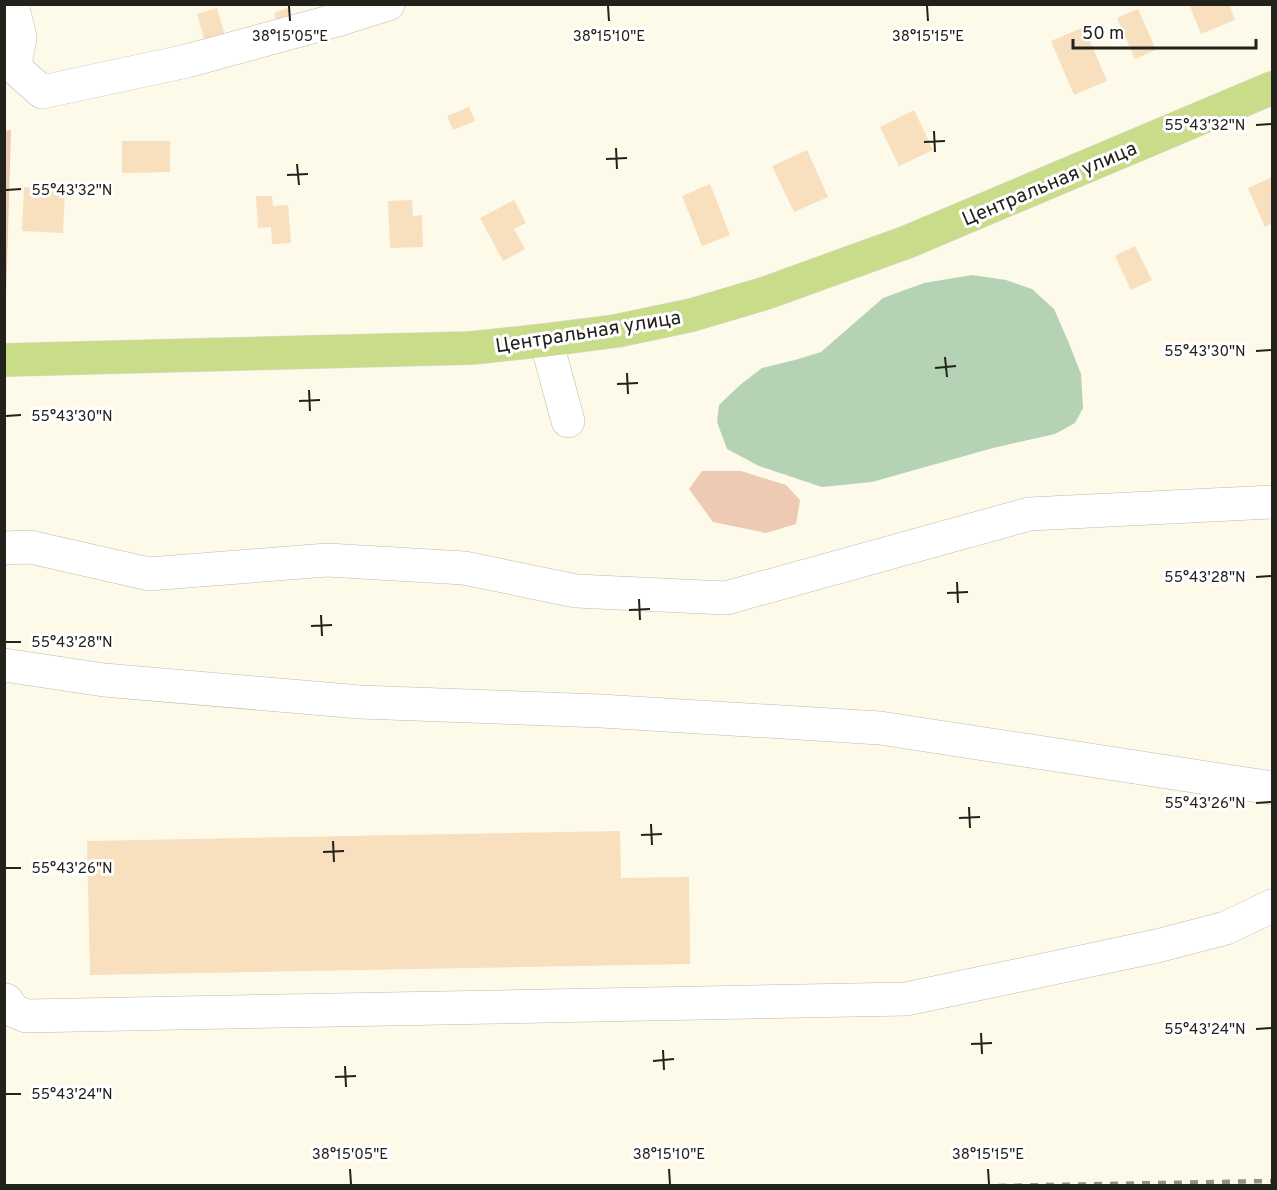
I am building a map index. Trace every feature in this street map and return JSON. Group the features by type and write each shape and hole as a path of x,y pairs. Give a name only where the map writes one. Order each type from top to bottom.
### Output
{"main road":[{"name":"Центральная улица","path":"4,360 471,348 616,331 692,315 766,293 907,243 1272,88"}],"street":[{"path":"12,4 20,37 16,69 42,92 187,61 388,4"},
{"path":"546,340 568,421"},
{"path":"4,548 30,547 149,574 327,560 464,568 576,591 726,598 1029,514 1272,502"},
{"path":"4,664 104,680 360,702 601,711 880,728 1272,789"},
{"path":"6,1000 14,1011 26,1016 906,999 1157,946 1226,928 1272,906"}],"shaded area":[{"path":"11,130 5,337 4,131"},
{"path":"972,275 1006,280 1032,289 1054,309 1081,374 1083,408 1075,423 1055,434 993,448 872,482 822,487 759,466 727,449 717,422 719,405 762,368 821,352 883,298 924,283"},
{"path":"702,471 741,471 786,485 800,500 796,524 766,533 713,522 689,489"}],"building":[{"path":"1189,4 1229,4 1235,20 1201,34"},
{"path":"217,8 225,36 205,42 197,14"},
{"path":"288,8 291,18 277,22 274,13"},
{"path":"1138,9 1156,50 1135,59 1117,18"},
{"path":"1084,27 1107,81 1074,95 1051,41"},
{"path":"469,107 475,121 453,130 447,116"},
{"path":"914,110 933,150 899,166 880,127"},
{"path":"122,141 170,141 170,172 122,173"},
{"path":"807,150 828,197 794,212 772,166"},
{"path":"1272,177 1272,223 1265,227 1248,188"},
{"path":"710,184 730,235 702,246 682,196"},
{"path":"24,187 65,189 63,233 22,231"},
{"path":"256,196 272,196 273,206 288,205 291,243 272,244 271,227 258,228"},
{"path":"412,200 413,216 422,215 423,247 390,248 388,201"},
{"path":"514,200 526,223 514,229 525,249 503,261 480,218"},
{"path":"1135,246 1152,280 1131,290 1115,256"},
{"path":"620,831 621,878 689,877 690,964 90,975 87,841"}],"railway":[{"path":"998,1186 1272,1181"}]}
